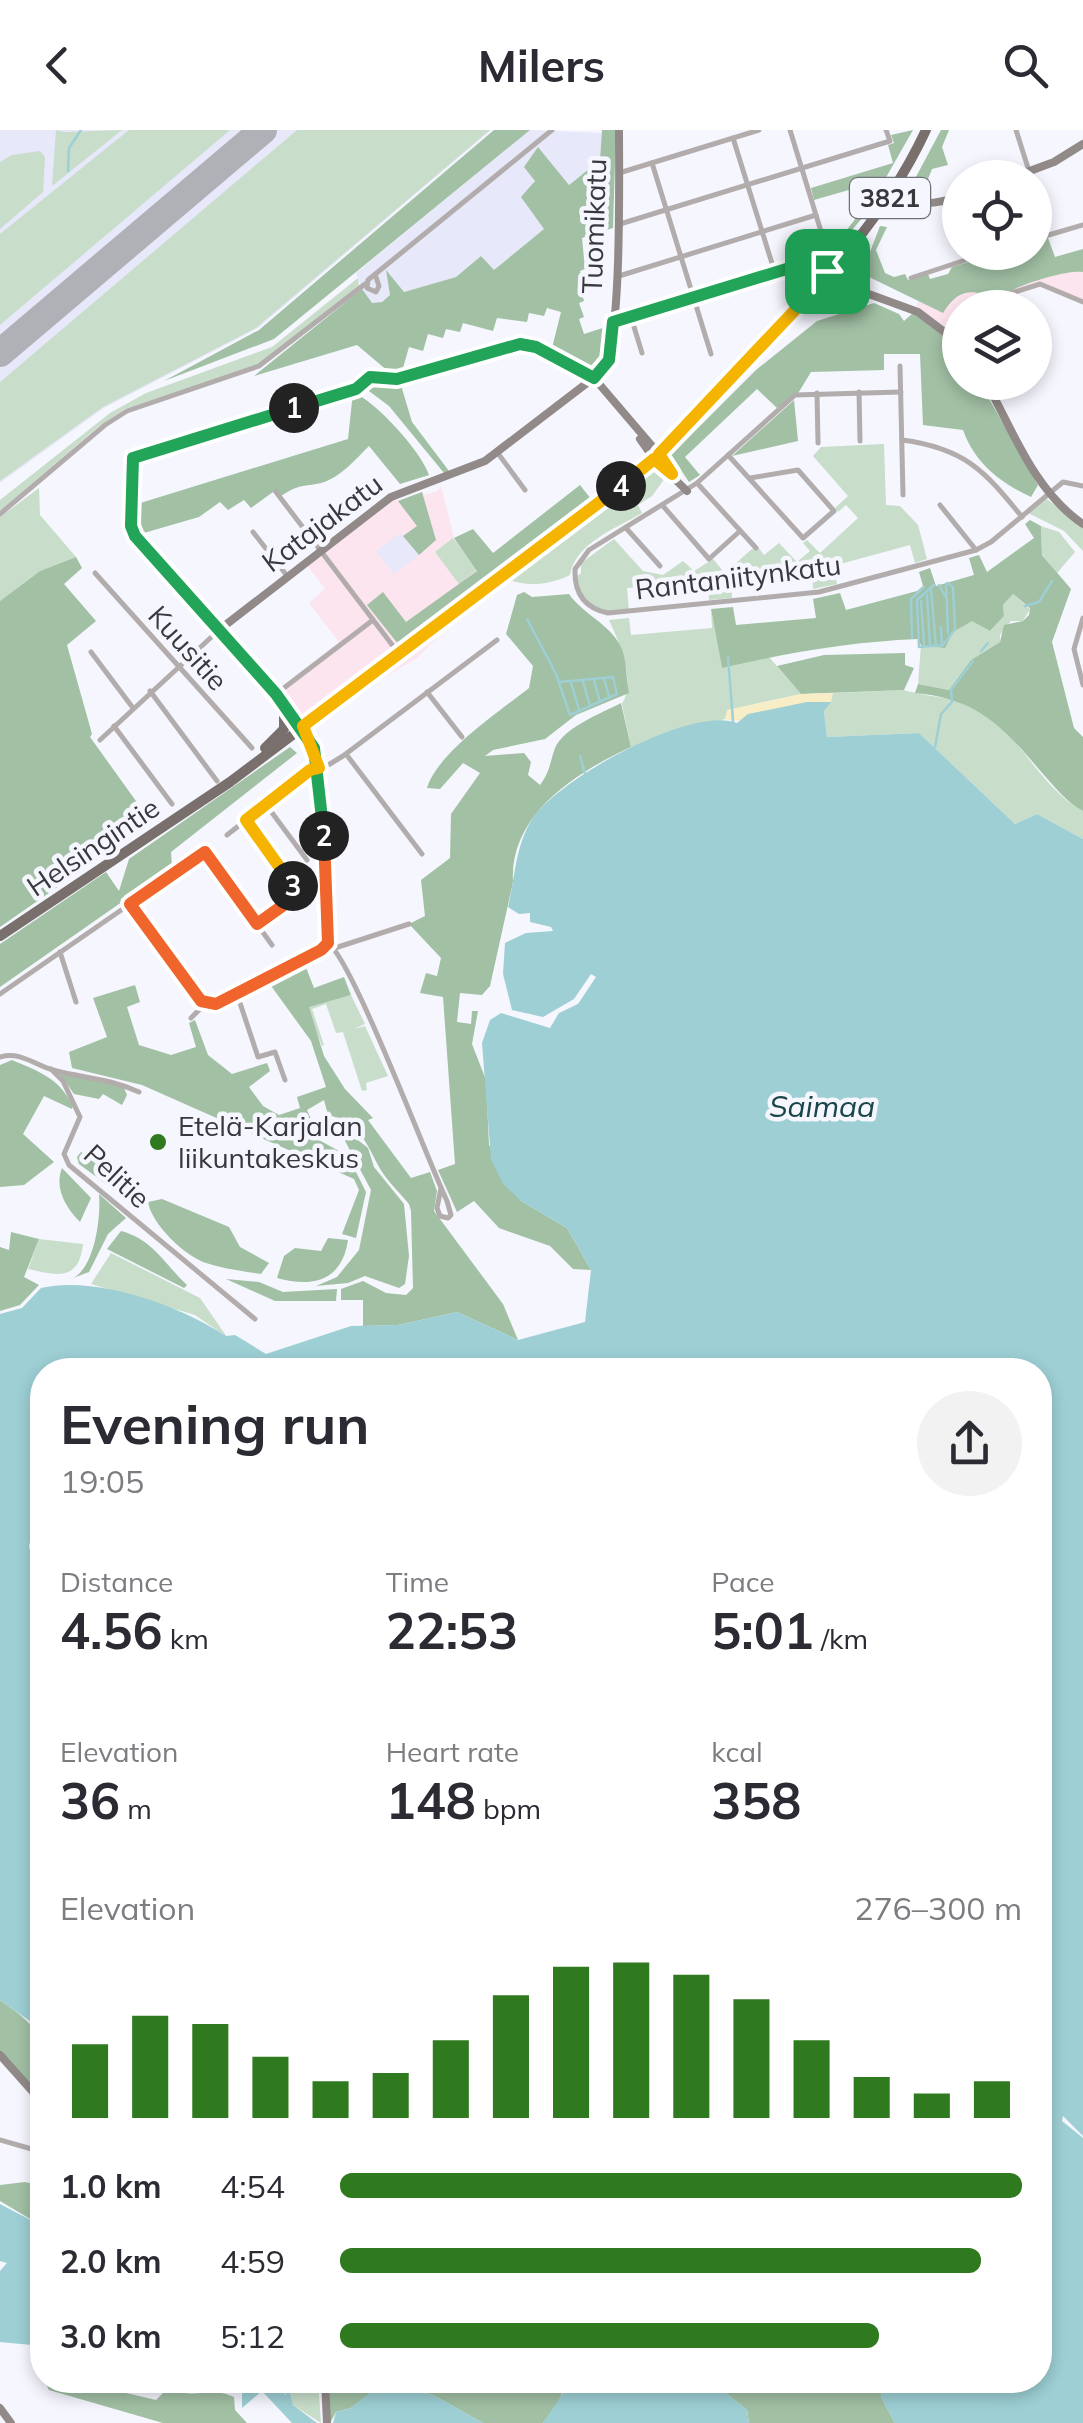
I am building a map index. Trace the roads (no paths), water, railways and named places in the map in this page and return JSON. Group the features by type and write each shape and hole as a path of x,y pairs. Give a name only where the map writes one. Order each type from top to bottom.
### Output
{"main road":[{"name":"Helsingintie","path":"768,336 842,259 893,190 924,130"},
{"name":"Helsingintie","path":"0,936 211,794 394,651 599,502 654,454 798,305 893,190"},
{"path":"258,748 284,729 280,699"},
{"name":"Helsingintie","path":"211,794 258,748 299,726"}],"street":[{"path":"0,514 105,424 127,411 259,366 552,130"},
{"name":"Tuomikatu","path":"594,378 609,360 613,322 619,130"},
{"path":"619,173 760,130"},
{"path":"613,322 819,259 827,251 790,130"},
{"path":"617,225 890,141 886,130"},
{"path":"1016,130 1026,160"},
{"path":"732,138 774,273"},
{"path":"1052,163 1083,144"},
{"path":"652,163 711,354"},
{"path":"893,190 913,200 932,204 942,201"},
{"path":"616,276 816,216"},
{"path":"1052,235 1083,225"},
{"path":"819,259 826,274 850,288 918,312 942,330"},
{"path":"842,259 841,273 850,288"},
{"path":"911,278 942,268"},
{"path":"365,284 376,292 380,286 375,274"},
{"path":"1022,290 1040,284 1083,302"},
{"path":"798,305 820,289 850,288"},
{"path":"631,317 642,352"},
{"path":"441,1188 438,1212 448,1218 450,1208 441,1188 332,946 319,768 314,748 280,699 133,532 133,458 353,390 370,377 397,379 520,344 536,347 594,378 687,491"},
{"path":"900,366 903,496"},
{"name":"Katajakatu","path":"100,740 219,630 403,490 463,472 497,452 594,378"},
{"path":"859,392 860,441"},
{"path":"818,443 817,393 901,392"},
{"name":"Rantaniitynkatu","path":"817,393 795,395 687,491 588,550 575,569 579,595 593,609 608,613 819,592 976,550 1050,494"},
{"path":"996,400 1050,494 1083,524"},
{"path":"902,440 951,451 970,460 1022,517"},
{"path":"497,452 526,490"},
{"path":"728,455 804,538 834,511 798,470 750,478"},
{"path":"1050,494 1068,481 1083,486"},
{"path":"697,483 756,548"},
{"path":"276,492 394,651"},
{"path":"940,505 976,550"},
{"path":"663,506 709,558 740,531"},
{"path":"626,528 660,566"},
{"path":"254,532 288,577"},
{"name":"Kuusitie","path":"96,574 258,748"},
{"path":"1083,618 1074,648 1083,685"},
{"path":"280,699 373,620"},
{"path":"227,835 310,770 346,754 497,640"},
{"path":"91,652 133,708"},
{"path":"150,691 217,781"},
{"path":"427,691 462,736"},
{"path":"114,726 172,804"},
{"path":"346,754 422,854"},
{"path":"266,806 307,860"},
{"path":"246,820 299,894 257,924"},
{"path":"0,994 205,852 272,945"},
{"path":"130,904 205,1004"},
{"path":"191,1018 205,1004 216,1004 332,946 409,924"},
{"path":"60,952 76,1002"},
{"path":"237,994 258,1057 275,1052 285,1080"},
{"path":"0,1056 20,1055 51,1069 108,1079 139,1092"},
{"name":"Pelitie","path":"51,1069 63,1082 80,1117 64,1154 69,1165 255,1319"},
{"path":"0,2055 30,2089"},
{"path":"0,2140 30,2149"},
{"path":"326,2393 327,2423"},
{"path":"0,2408 11,2423"}],"water":[{"name":"Saimaa","path":"807,702 831,702 824,711 827,737 919,733 1015,824 1037,814 1083,839 1083,2136 1063,2116 1062,2121 1083,2138 1083,2423 895,2423 881,2397 881,2393 1052,2393 1052,1358 30,1358 30,2021 0,2000 0,1314 22,1308 41,1288 87,1286 162,1304 226,1336 235,1335 266,1354 351,1326 398,1325 457,1312 518,1340 585,1322 591,1270 567,1228 521,1201 503,1184 491,1159 482,1043 490,1020 501,1013 550,1028 559,1013 578,1004 596,977 591,974 574,999 543,1017 512,1010 503,974 505,943 526,933 553,931 530,922 530,913 519,914 508,907 516,863 531,821 545,804 595,767 658,735 716,720 737,723 748,714"},
{"path":"0,2204 30,2220 30,2345 0,2342 0,2271 7,2263 0,2261"},
{"path":"242,2393 260,2393 242,2408"},
{"path":"264,2393 290,2393 293,2405 317,2423 292,2423"},
{"path":"370,2393 424,2393 483,2423 333,2423 336,2412 351,2408"},
{"path":"563,2393 726,2393 747,2410 749,2423 543,2423"}],"waterway":[{"path":"68,171 69,148 81,130"},
{"path":"1025,606 1039,602 1052,581"},
{"path":"943,645 955,629 953,587 947,583"},
{"path":"946,584 948,633"},
{"path":"934,585 917,600 919,647 943,645"},
{"path":"939,585 945,596"},
{"path":"912,638 911,599 924,587"},
{"path":"931,590 936,646"},
{"path":"927,595 930,645"},
{"path":"921,601 924,644"},
{"path":"527,619 556,674 570,715 617,694 613,677 560,682"},
{"path":"941,627 942,646"},
{"path":"981,651 988,643"},
{"path":"728,656 733,721"},
{"path":"935,747 941,714 952,702 951,690 973,661"},
{"path":"604,679 609,696"},
{"path":"594,680 600,702"},
{"path":"583,681 590,706"},
{"path":"571,683 579,709"},
{"path":"580,756 585,774"}],"place":[{"name":"Etelä-Karjalan liikuntakeskus","path":"158,1142"}]}
